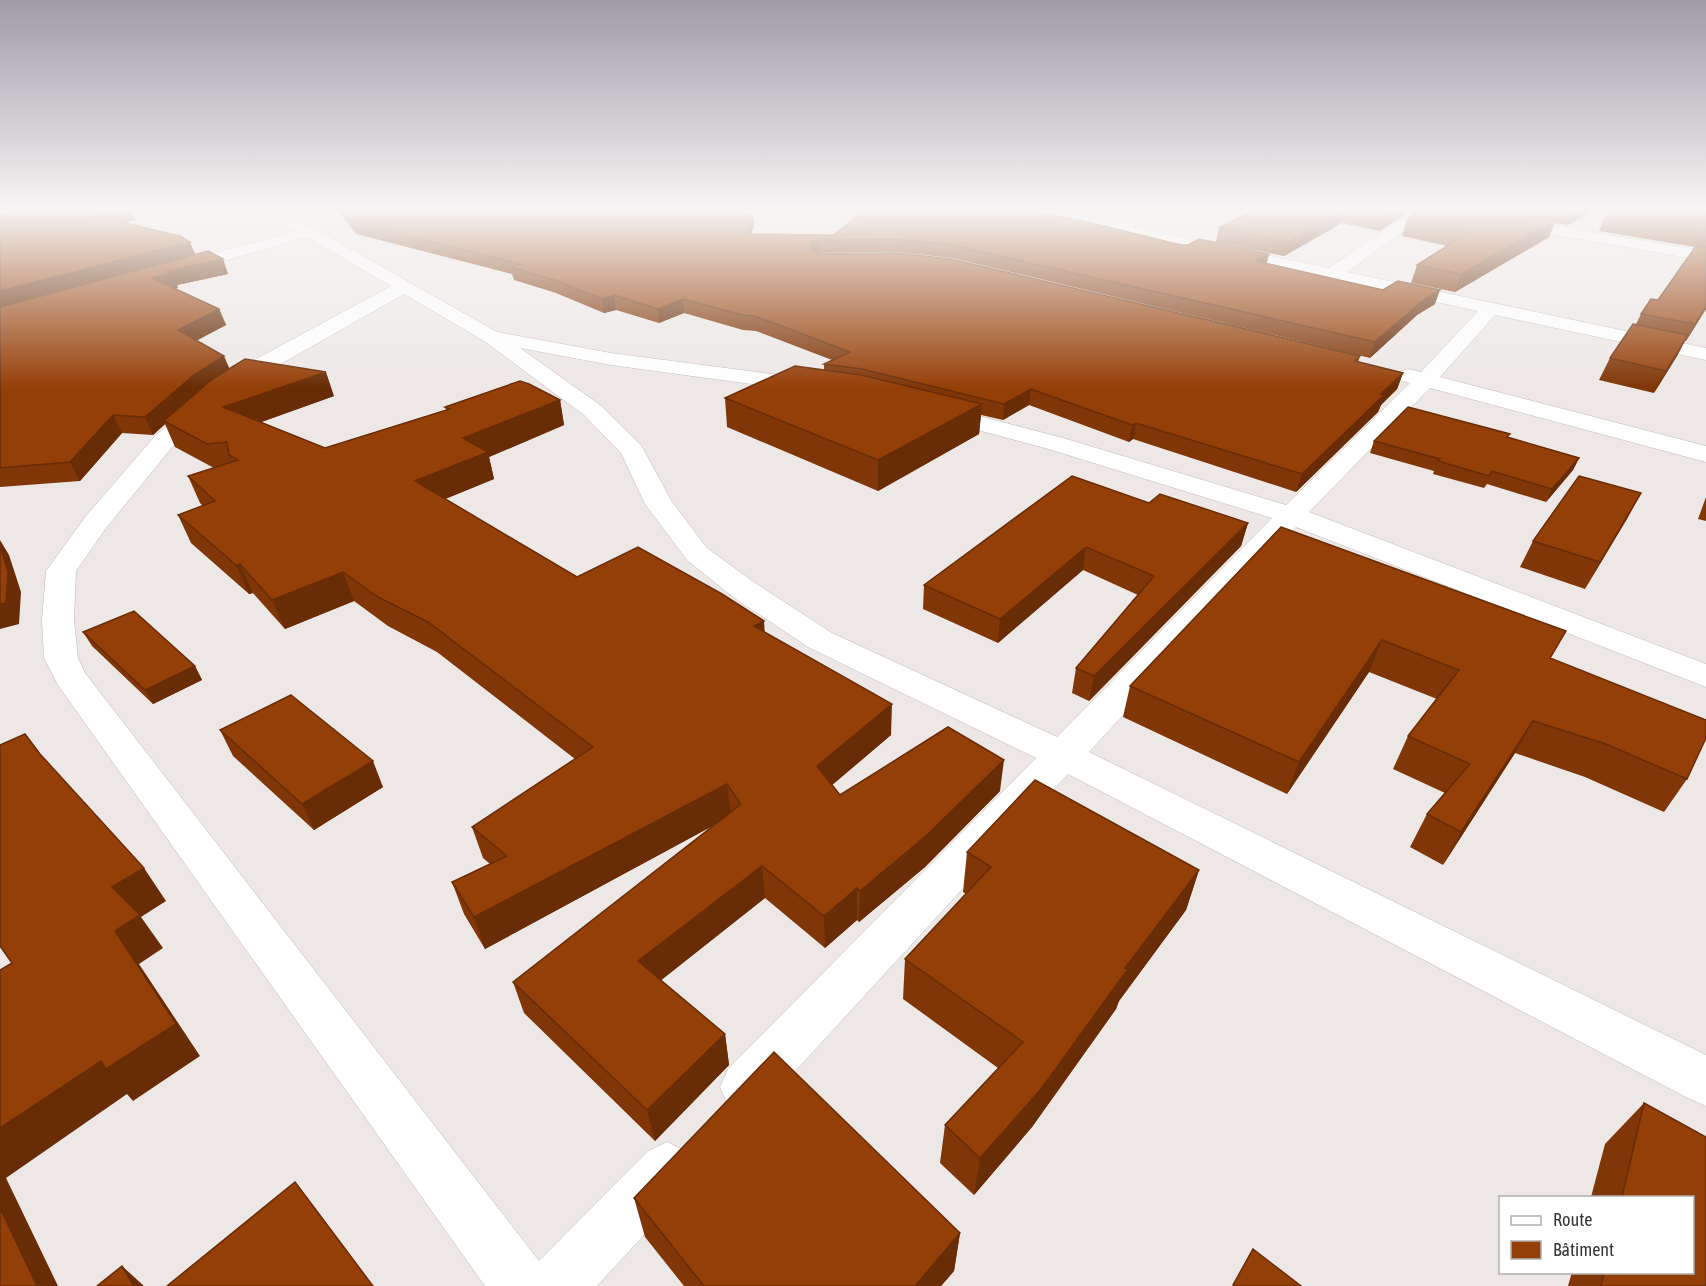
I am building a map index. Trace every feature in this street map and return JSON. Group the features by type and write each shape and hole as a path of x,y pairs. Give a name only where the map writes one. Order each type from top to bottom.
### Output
{"street":[{"path":"161,273 179,268"},
{"path":"373,268 491,337 592,410 632,450 659,504 697,554 744,590 820,639 1063,756 1706,1081"},
{"path":"1298,268 1706,354"},
{"path":"1331,275 1342,268"},
{"path":"405,286 257,368 212,398 164,441 96,522 61,571 58,620 61,658 70,677 521,1286"},
{"path":"556,1286 1291,515 1409,376 1491,308"},
{"path":"491,337 611,359 833,389"},
{"path":"1409,376 1706,454"},
{"path":"912,406 1054,443 1291,515 1706,676"}],"building":[{"path":"0,268 89,268 0,291"},
{"path":"145,268 182,268 152,278 219,309 178,330 224,356 195,374 145,417 113,415 70,462 0,468 0,307"},
{"path":"514,268 989,268 1360,356 1355,361 1403,373 1381,394 1384,395 1302,474 1136,423 1132,425 1031,389 1004,404 862,369 824,364 850,352 755,316 742,315 683,299 658,309 614,295 602,299 554,280"},
{"path":"1052,268 1287,268 1383,290 1398,281 1440,290 1422,301 1375,342"},
{"path":"1432,268 1472,268 1461,274"},
{"path":"1681,268 1706,268 1706,306 1695,324 1641,314 1651,299 1658,300"},
{"path":"1633,324 1688,335 1666,371 1610,358"},
{"path":"245,359 326,372 223,407 325,448 450,409 445,407 520,381 560,400 463,438 488,452 415,481 577,577 638,547 722,594 764,621 754,626 892,704 817,766 840,795 948,727 1004,760 927,835 860,891 857,888 824,916 762,866 638,961 725,1034 647,1110 513,982 741,804 727,784 474,917 452,882 507,856 472,827 593,747 428,622 378,597 343,572 272,600 240,564 236,565 178,515 215,501 188,476 238,460 229,455 227,442 207,444 164,421 211,380"},
{"path":"795,366 861,375 982,404 878,460 725,398"},
{"path":"1408,407 1510,434 1507,437 1579,458 1552,489 1492,471 1489,476 1438,461 1440,459 1374,441"},
{"path":"1072,476 1149,503 1160,494 1248,523 1094,676 1076,668 1154,576 1086,547 1000,619 924,585"},
{"path":"1579,476 1641,493 1600,562 1533,541"},
{"path":"1281,527 1566,631 1550,658 1706,720 1706,738 1687,779 1606,744 1533,721 1461,832 1427,814 1470,764 1408,736 1459,670 1382,640 1299,762 1130,686"},
{"path":"0,545 8,572 6,603 0,604"},
{"path":"134,611 195,666 145,690 83,632"},
{"path":"291,695 373,761 302,804 220,730"},
{"path":"25,734 40,754 144,868 112,887 140,915 115,931 176,1024 106,1069 101,1061 0,1128 0,970 12,963 0,946 0,745"},
{"path":"1035,780 1199,870 1125,968 1128,969 1041,1089 980,1158 945,1125 1023,1042 905,959 991,867 967,852"},
{"path":"774,1052 960,1233 915,1286 704,1286 634,1198"},
{"path":"1644,1103 1706,1137 1706,1286 1601,1286 1604,1274 1694,1274 1694,1196 1622,1196"},
{"path":"295,1182 373,1286 167,1286"},
{"path":"0,1208 37,1286 0,1286"},
{"path":"1253,1249 1301,1286 1233,1285"},
{"path":"122,1266 134,1286 97,1286"}]}
